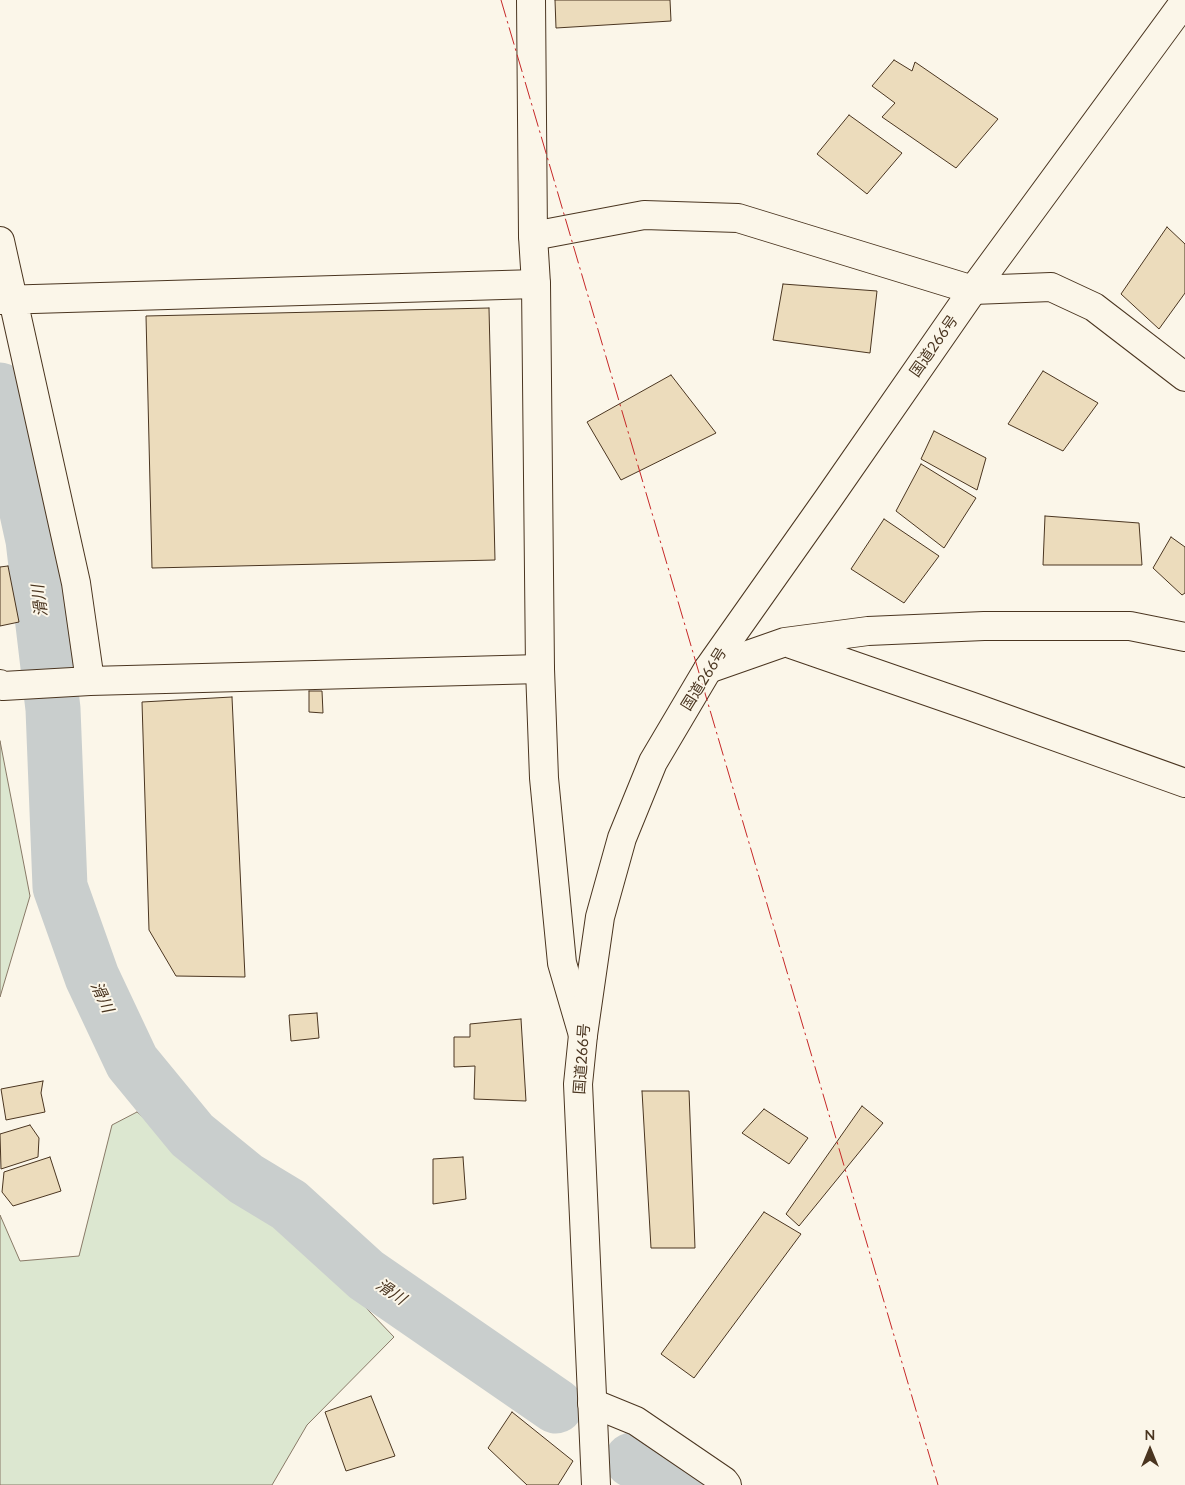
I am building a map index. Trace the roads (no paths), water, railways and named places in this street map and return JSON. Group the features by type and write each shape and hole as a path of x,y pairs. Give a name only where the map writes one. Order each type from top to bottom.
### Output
{"main road":[{"path":"531,0 532,236 536,284 540,669 544,778 562,963 582,1035"},
{"name":"国道266号","path":"596,1485 578,1084 582,1035 600,917 622,838 654,762 708,669 973,290 1185,1"},
{"path":"532,236 644,215 738,218 973,290 1050,287 1094,307 1185,378"},
{"path":"0,241 7,300 76,583 90,681"},
{"path":"7,300 536,284"},
{"path":"708,669 785,642 868,631 984,626 1130,626 1185,638"},
{"path":"785,642 980,709 1185,783"},
{"path":"2,685 540,669"},
{"path":"592,1403 636,1421 724,1481 727,1485"}],"waterway":[{"name":"滑川","path":"0,390 33,540 53,709 60,887 92,977 132,1062 192,1135 246,1179 289,1205 366,1275 556,1406"},
{"name":"滑川","path":"632,1460 676,1485"}]}
